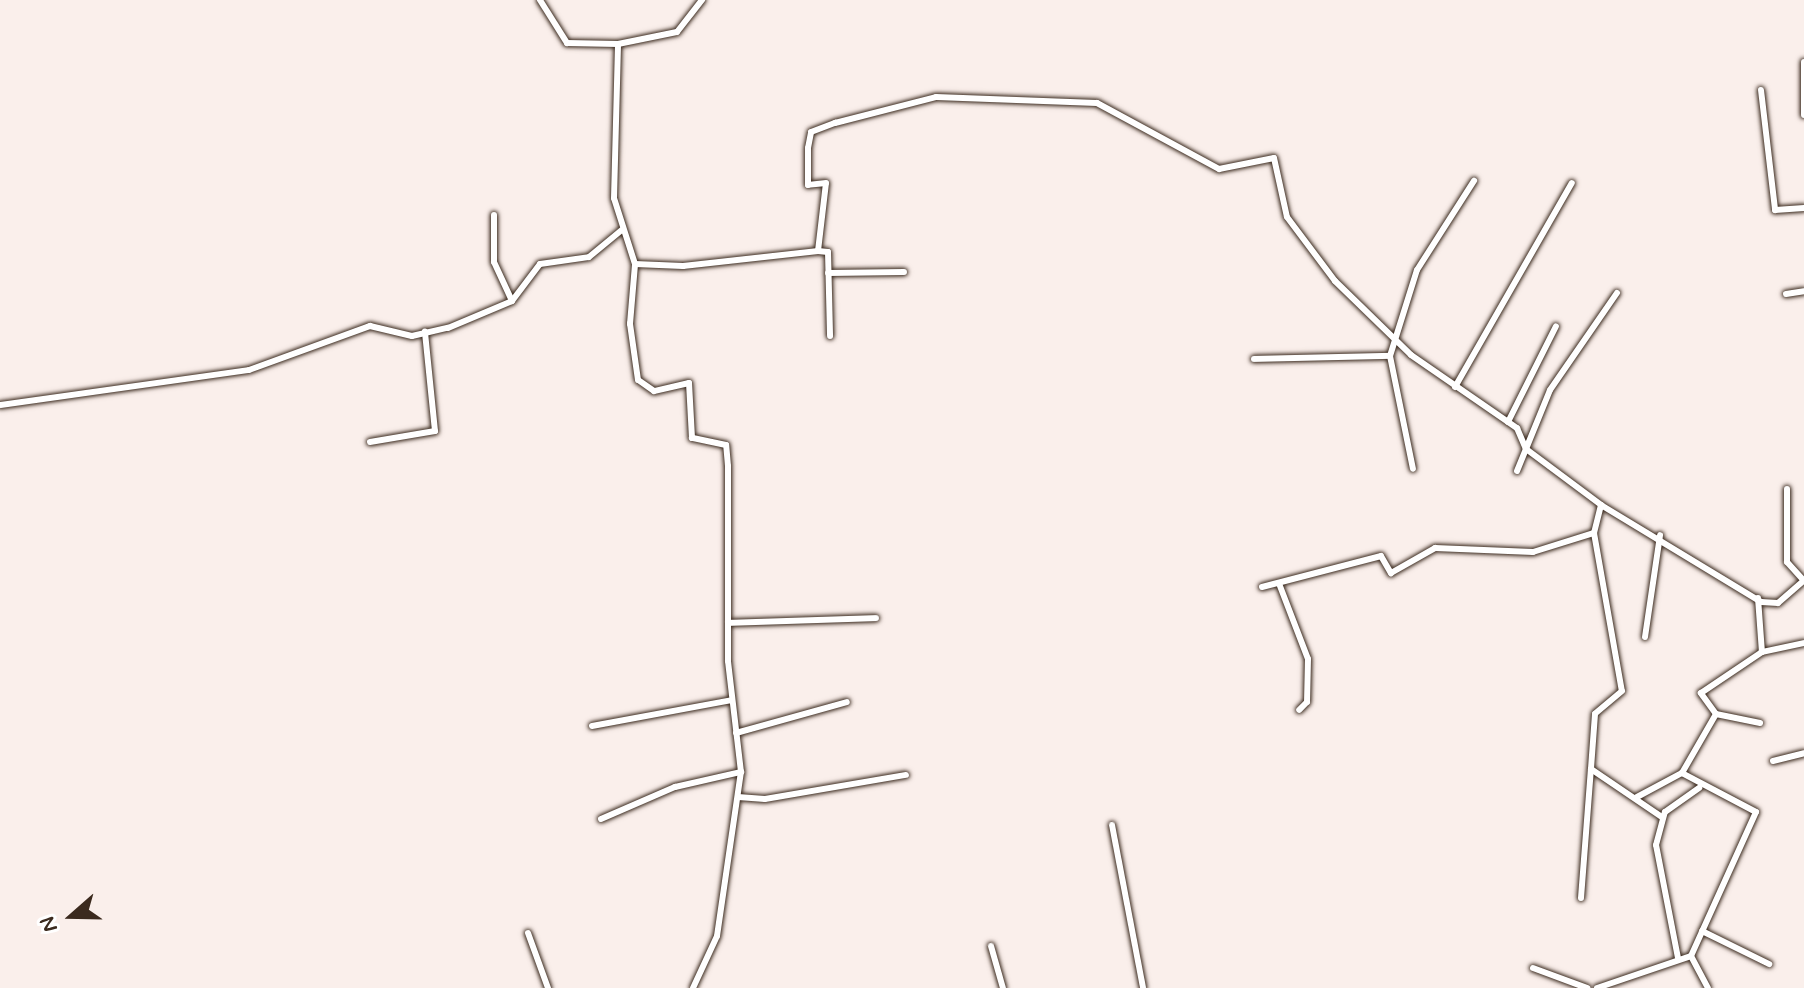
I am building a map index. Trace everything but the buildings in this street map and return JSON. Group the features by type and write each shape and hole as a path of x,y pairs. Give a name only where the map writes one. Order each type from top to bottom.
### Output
{"street":[{"path":"540,0 571,45 618,44 677,32 702,0"},
{"path":"618,44 614,198 635,264 630,324 638,380 654,391 689,383 692,438 726,445 728,623 732,700 741,772 717,936 693,988"},
{"path":"1804,62 1804,115"},
{"path":"1761,90 1775,210 1804,208"},
{"path":"818,251 826,183 808,185 811,132 936,97 1074,97 1219,169 1274,158 1287,217 1335,281 1396,342 1508,422 1526,449 1601,505 1660,535 1758,598 1778,603 1804,580 1787,562 1787,489"},
{"path":"1413,469 1390,356 1417,270 1474,181"},
{"path":"1455,387 1572,183"},
{"path":"494,215 494,262 512,301"},
{"path":"0,405 249,370 370,326 396,334 425,332 512,301 534,268 589,257 623,229"},
{"path":"635,264 828,252 830,336"},
{"path":"828,273 904,272"},
{"path":"1786,294 1804,291"},
{"path":"1517,471 1550,390 1617,293"},
{"path":"1508,422 1556,326"},
{"path":"370,442 435,431 425,332"},
{"path":"1254,359 1390,356"},
{"path":"1581,898 1595,714 1622,691 1594,533 1601,505"},
{"path":"1262,587 1280,586 1381,556 1391,573 1435,548 1533,552 1594,533"},
{"path":"1645,637 1660,535"},
{"path":"1280,586 1308,659 1307,702 1299,710"},
{"path":"1758,598 1762,652"},
{"path":"728,623 876,618"},
{"path":"1760,723 1716,714 1701,693 1762,652 1804,643"},
{"path":"592,726 732,700"},
{"path":"736,733 847,702"},
{"path":"1637,797 1682,773 1716,714"},
{"path":"1773,761 1804,753"},
{"path":"1591,769 1637,797 1662,817"},
{"path":"601,819 675,787 741,772"},
{"path":"1682,773 1699,788 1756,812 1691,956"},
{"path":"738,797 765,799 906,775"},
{"path":"1678,958 1656,845 1662,817 1699,788"},
{"path":"1112,825 1143,988"},
{"path":"1702,931 1769,964"},
{"path":"528,933 548,988"},
{"path":"991,946 1003,988"},
{"path":"1597,988 1691,956"},
{"path":"1691,956 1708,988"},
{"path":"1533,968 1587,988"}]}
